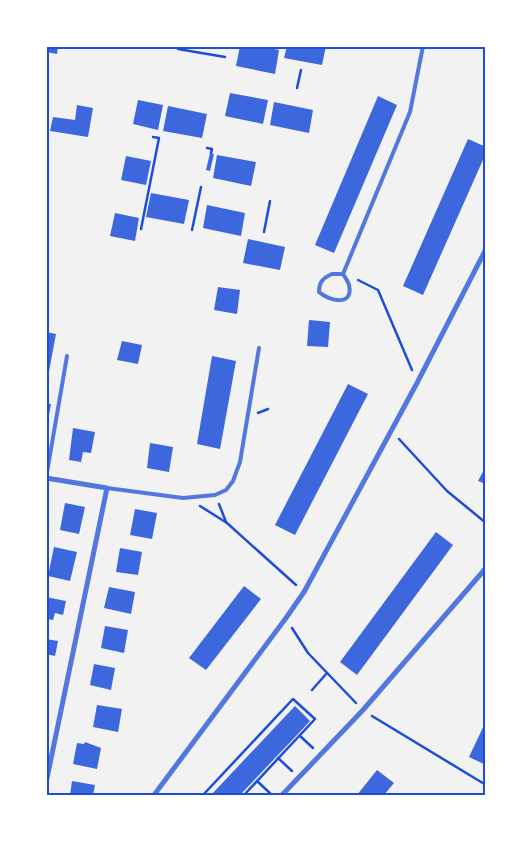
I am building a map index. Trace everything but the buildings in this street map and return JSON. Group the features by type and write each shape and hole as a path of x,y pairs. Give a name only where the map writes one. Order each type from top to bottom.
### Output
{"street":[{"path":"154,795 304,592 417,383 486,249"},
{"path":"46,478 108,488 46,783"},
{"path":"282,795 363,710 486,568"}],"lane":[{"path":"343,274 410,112 423,46"},
{"path":"332,274 343,274 349,284 349,292 346,298 341,301 325,298 319,292 319,285 324,278 332,274"},
{"path":"108,488 183,498 215,496 226,490 233,481 240,462 259,348"},
{"path":"46,478 67,356"}],"path":[{"path":"178,49 226,57"},
{"path":"297,88 301,70"},
{"path":"141,229 158,138 153,137"},
{"path":"207,148 212,149 211,153"},
{"path":"192,230 201,186"},
{"path":"264,232 270,201"},
{"path":"343,274 378,290 417,383"},
{"path":"391,431 447,491 486,523"},
{"path":"183,498 211,512 227,523 291,580"},
{"path":"219,505 227,523"},
{"path":"296,634 308,653 352,699"},
{"path":"312,690 327,673"},
{"path":"203,795 293,698 315,719 244,795"},
{"path":"383,724 486,786"},
{"path":"300,736 309,744"},
{"path":"278,758 286,766"},
{"path":"257,781 272,795"}]}
